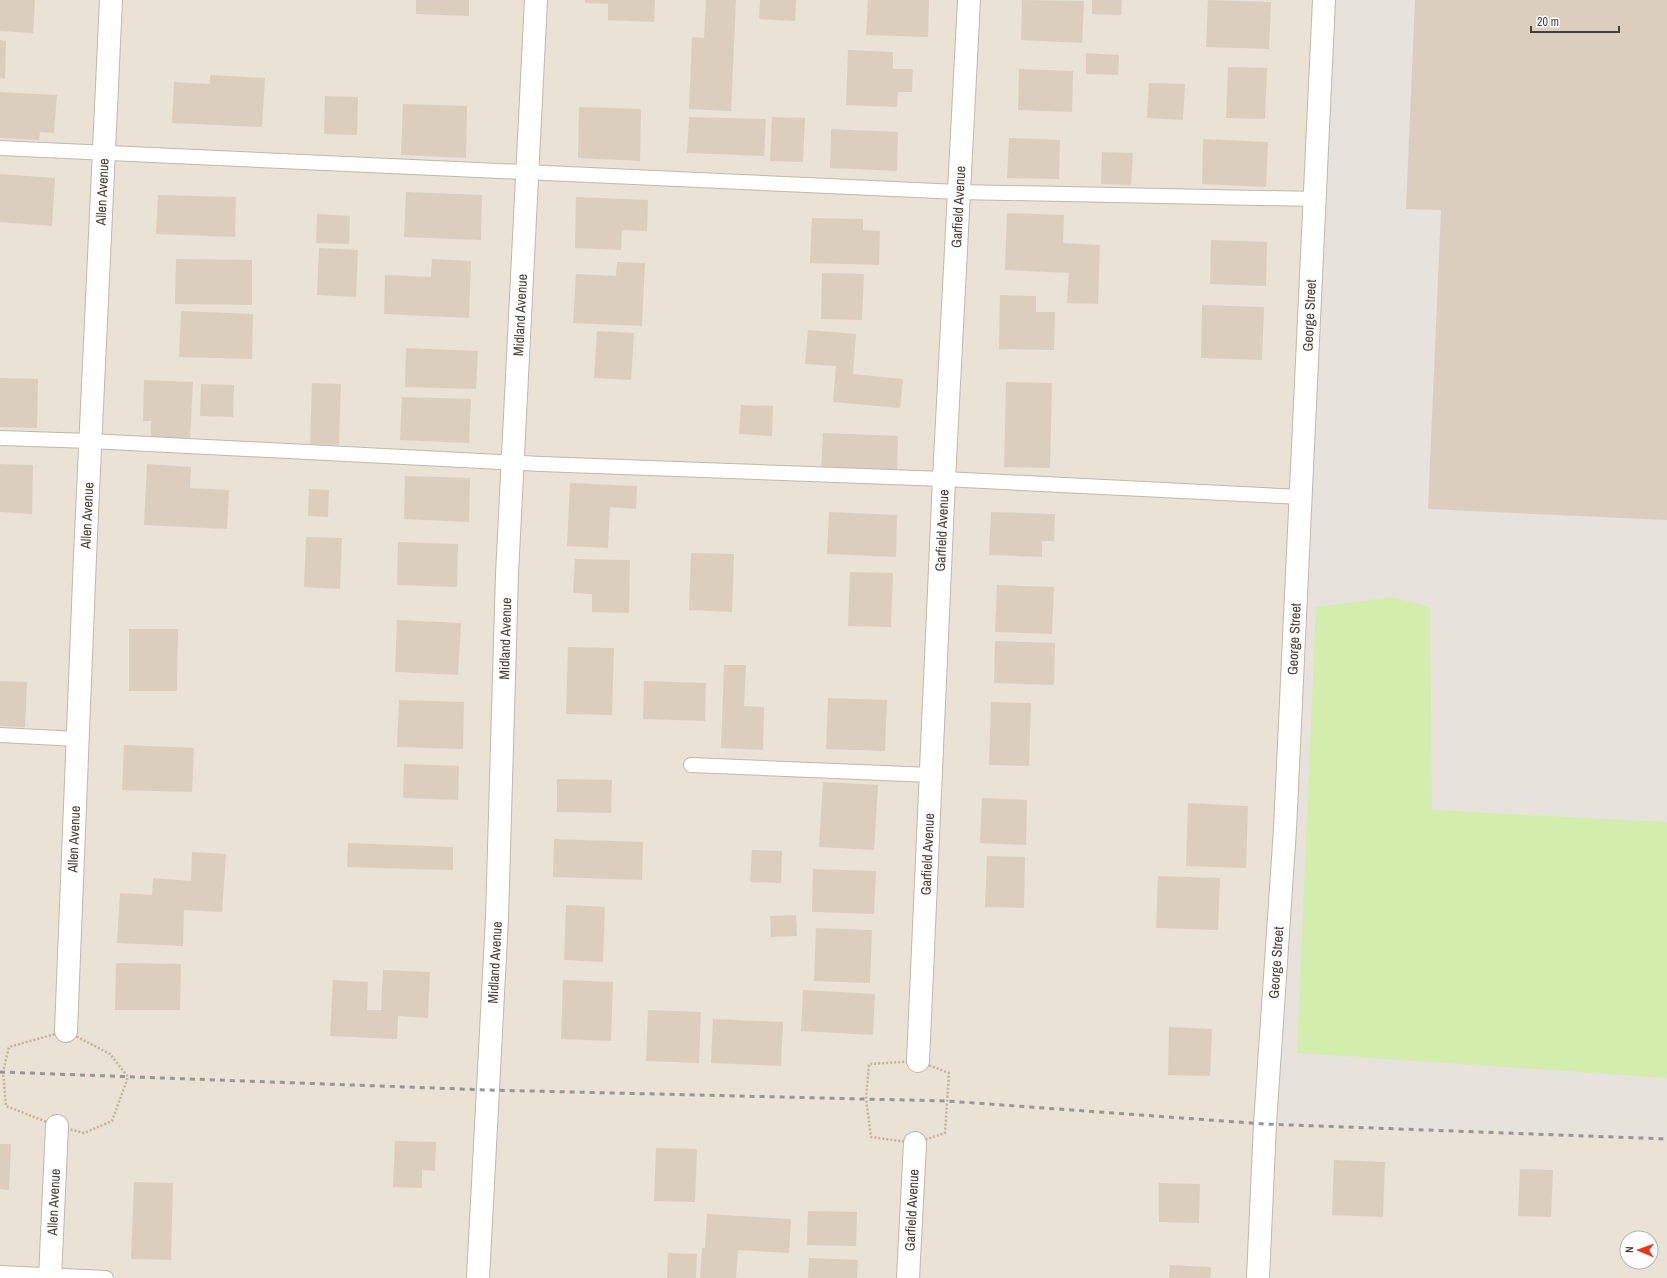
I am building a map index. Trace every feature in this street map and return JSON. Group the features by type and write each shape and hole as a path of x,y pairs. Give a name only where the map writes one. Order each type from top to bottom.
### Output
{"street":[{"name":"Allen Avenue","path":"66,1030 90,441 111,0"},
{"name":"Midland Avenue","path":"478,1278 497,918 512,463 536,0"},
{"name":"Garfield Avenue","path":"918,1061 944,479 969,0"},
{"name":"George Street","path":"1258,1278 1265,1124 1285,829 1324,0"},
{"name":"Allen Avenue","path":"50,1277 57,1126"},
{"name":"Garfield Avenue","path":"908,1278 915,1143"}],"lane":[{"path":"0,148 104,154 959,192 1315,199"},
{"path":"0,438 90,441 512,463 944,479 1301,497"},
{"path":"0,735 78,739"},
{"path":"691,764 931,775"},
{"path":"0,1273 50,1277 106,1278"}],"path":[{"path":"66,1030 110,1054 128,1077 112,1121 84,1133 57,1126 6,1106 3,1072 9,1047 66,1030"},
{"path":"918,1061 949,1072 945,1133 915,1143 871,1137 866,1099 869,1064 918,1061"}],"shaded area":[{"path":"0,0 1324,0 1265,1124 1667,1139 1667,1278 0,1278"},
{"path":"1320,0 1667,0 1667,1139 1265,1124"}],"green space":[{"path":"1392,597 1430,607 1432,810 1667,822 1667,1078 1297,1053 1316,607"}],"building":[{"path":"0,0 35,0 33,33 0,31"},
{"path":"416,0 469,0 469,16 416,14"},
{"path":"585,0 655,0 654,22 608,20 608,4 585,3"},
{"path":"706,0 736,0 731,111 689,109 692,37 704,38"},
{"path":"760,0 796,0 795,21 759,19"},
{"path":"868,0 929,0 928,37 866,35"},
{"path":"1022,0 1084,1 1082,43 1021,40"},
{"path":"1092,0 1122,0 1121,15 1092,14"},
{"path":"1208,0 1271,2 1269,49 1206,47"},
{"path":"1415,0 1667,0 1667,520 1428,509 1441,210 1406,209"},
{"path":"0,40 6,41 5,79 0,78"},
{"path":"848,50 893,52 893,69 913,69 912,92 898,92 897,107 846,105"},
{"path":"1086,53 1119,55 1118,75 1086,74"},
{"path":"1228,67 1267,68 1265,119 1226,118"},
{"path":"1019,69 1073,71 1072,112 1018,110"},
{"path":"210,75 265,78 262,127 172,123 174,82 210,84"},
{"path":"1149,83 1185,84 1183,120 1147,118"},
{"path":"0,92 57,95 54,133 40,132 39,140 0,138"},
{"path":"325,96 358,97 357,135 324,134"},
{"path":"403,104 467,106 466,158 401,155"},
{"path":"579,107 641,109 640,161 578,158"},
{"path":"689,117 766,119 764,156 687,153"},
{"path":"772,117 805,118 803,162 770,161"},
{"path":"831,129 898,132 897,171 830,168"},
{"path":"1009,138 1060,140 1059,179 1007,178"},
{"path":"1203,139 1268,142 1266,187 1202,184"},
{"path":"1102,152 1133,153 1131,185 1101,184"},
{"path":"0,174 55,178 52,226 0,222"},
{"path":"406,192 482,195 481,240 404,237"},
{"path":"158,195 236,197 235,237 156,234"},
{"path":"576,197 648,200 647,231 622,230 621,250 575,248"},
{"path":"1007,213 1064,215 1063,243 1100,245 1098,304 1067,303 1069,273 1005,270"},
{"path":"317,214 350,216 349,244 316,243"},
{"path":"812,218 863,219 863,230 880,231 879,265 810,263"},
{"path":"1211,240 1267,242 1266,286 1210,284"},
{"path":"319,248 358,250 356,297 317,295"},
{"path":"176,259 252,260 252,305 175,304"},
{"path":"432,259 471,261 469,318 384,314 385,275 431,277"},
{"path":"617,262 645,263 642,326 573,323 576,274 616,276"},
{"path":"822,273 864,274 862,320 821,319"},
{"path":"1000,295 1036,296 1036,312 1055,312 1054,350 999,349"},
{"path":"1202,305 1264,307 1262,360 1201,358"},
{"path":"181,311 253,314 252,359 179,357"},
{"path":"808,330 856,334 853,374 903,379 900,408 833,402 836,366 805,364"},
{"path":"597,331 634,333 631,380 594,378"},
{"path":"406,348 478,351 476,389 405,387"},
{"path":"0,378 38,379 37,428 0,427"},
{"path":"144,380 193,382 190,441 151,440 151,421 143,421"},
{"path":"1006,382 1052,383 1050,468 1004,467"},
{"path":"312,383 341,384 339,445 310,444"},
{"path":"201,384 234,385 233,417 200,416"},
{"path":"402,397 471,399 469,443 400,440"},
{"path":"741,405 773,406 772,436 739,434"},
{"path":"823,433 898,436 897,473 821,470"},
{"path":"0,464 33,465 32,514 0,512"},
{"path":"147,464 191,467 190,488 229,490 227,529 144,525"},
{"path":"405,476 470,478 469,522 404,519"},
{"path":"570,483 637,486 636,509 610,507 608,548 567,546"},
{"path":"309,489 329,490 328,517 308,516"},
{"path":"829,512 897,515 896,557 827,554"},
{"path":"991,512 1055,514 1054,541 1042,541 1042,557 989,555"},
{"path":"306,537 342,538 340,589 304,587"},
{"path":"398,542 458,544 457,587 397,585"},
{"path":"691,553 734,554 732,612 689,610"},
{"path":"575,559 630,560 629,613 592,612 592,594 573,593"},
{"path":"850,572 893,573 891,627 848,626"},
{"path":"997,585 1054,587 1052,634 995,632"},
{"path":"397,620 461,623 458,675 395,672"},
{"path":"129,629 178,629 177,691 129,691"},
{"path":"995,641 1055,643 1054,685 994,683"},
{"path":"568,647 614,648 612,715 566,714"},
{"path":"724,665 746,665 744,706 764,707 763,750 721,748"},
{"path":"0,681 27,682 25,727 0,726"},
{"path":"644,681 706,683 705,721 643,719"},
{"path":"828,698 887,700 885,751 826,749"},
{"path":"399,700 464,702 463,749 397,747"},
{"path":"991,702 1031,703 1029,766 989,765"},
{"path":"124,745 194,748 192,792 122,790"},
{"path":"404,764 459,766 458,800 403,798"},
{"path":"557,779 612,780 611,813 557,812"},
{"path":"823,782 878,785 874,850 819,847"},
{"path":"982,798 1027,800 1026,845 980,843"},
{"path":"1188,803 1248,806 1246,868 1186,866"},
{"path":"554,839 643,842 642,880 553,877"},
{"path":"348,843 453,847 453,870 347,867"},
{"path":"752,850 782,851 781,883 750,882"},
{"path":"192,852 226,854 222,912 184,910 183,946 117,943 120,893 152,895 153,878 191,881"},
{"path":"987,856 1025,857 1024,908 985,907"},
{"path":"813,869 876,871 874,914 812,912"},
{"path":"1158,876 1220,878 1218,930 1156,928"},
{"path":"566,905 605,907 603,962 564,960"},
{"path":"796,915 797,936 771,937 770,916"},
{"path":"816,928 872,930 870,983 814,981"},
{"path":"116,963 181,964 180,1010 115,1010"},
{"path":"383,970 430,972 428,1018 398,1016 397,1039 330,1036 333,980 368,982 367,1010 381,1010"},
{"path":"563,980 613,982 611,1041 561,1039"},
{"path":"803,990 875,994 873,1035 801,1031"},
{"path":"648,1010 701,1012 699,1063 646,1061"},
{"path":"713,1019 783,1022 781,1066 711,1063"},
{"path":"1169,1027 1212,1029 1210,1076 1168,1075"},
{"path":"395,1141 436,1142 435,1171 422,1170 422,1188 393,1187"},
{"path":"0,1144 11,1144 9,1190 0,1189"},
{"path":"656,1148 697,1149 695,1202 654,1201"},
{"path":"1334,1160 1385,1162 1383,1217 1332,1215"},
{"path":"1520,1169 1553,1170 1551,1217 1518,1216"},
{"path":"134,1182 173,1183 171,1260 131,1259"},
{"path":"1159,1183 1200,1184 1199,1223 1159,1222"},
{"path":"808,1211 857,1212 856,1246 807,1245"},
{"path":"707,1214 791,1219 789,1253 738,1250 736,1278 700,1278 702,1248 705,1248"},
{"path":"668,1253 697,1254 696,1278 667,1278"},
{"path":"809,1258 858,1260 857,1278 808,1278"},
{"path":"1170,1265 1211,1267 1210,1278 1169,1278"}],"railway":[{"path":"0,1072 488,1090 947,1101 1265,1124 1667,1139"}]}
